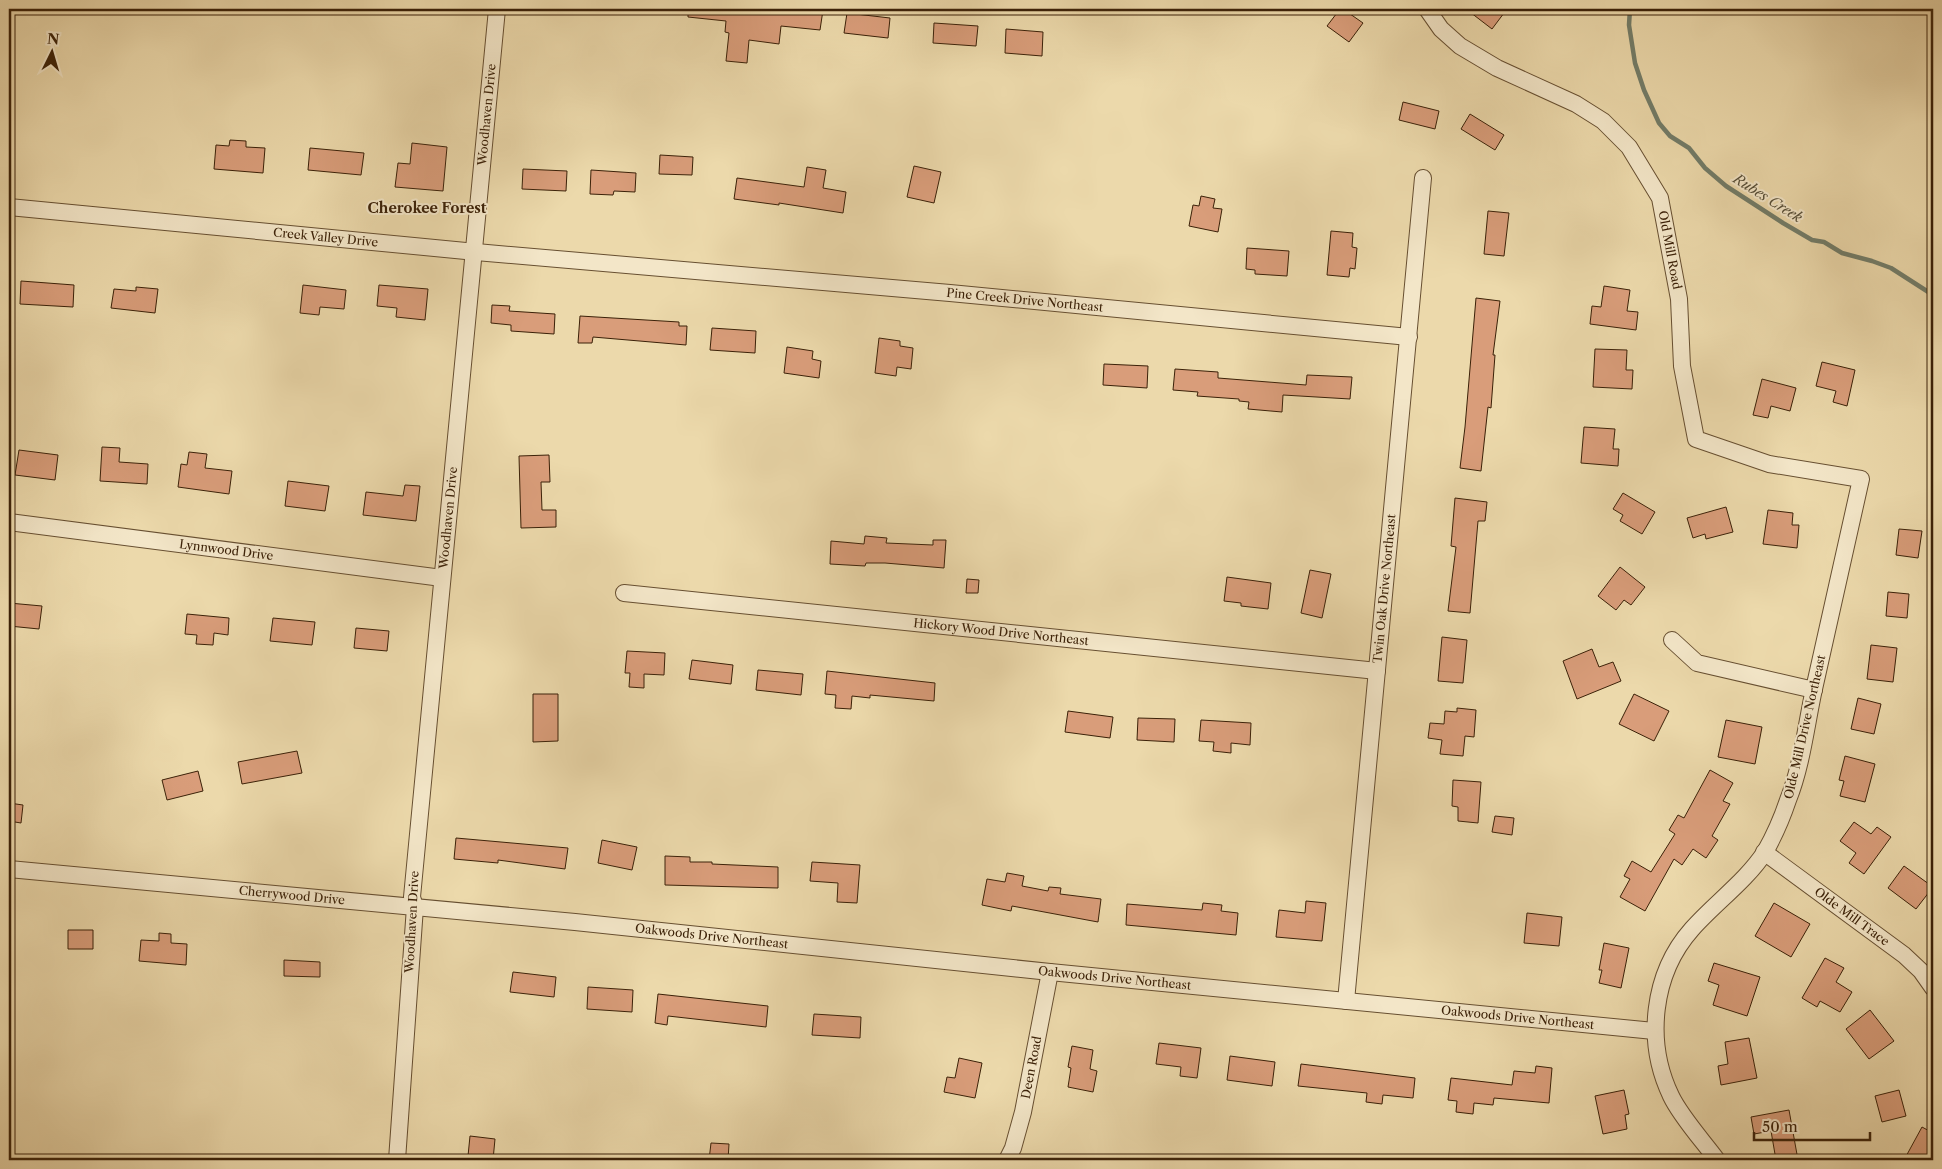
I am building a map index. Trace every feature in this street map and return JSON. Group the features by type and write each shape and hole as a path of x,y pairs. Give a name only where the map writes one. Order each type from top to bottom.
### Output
{"street":[{"name":"Woodhaven Drive","path":"397,1160 415,907 412,897 442,578 476,252 498,9"},
{"name":"Old Mill Road","path":"1427,9 1460,46 1497,68 1576,104 1603,122 1629,148 1660,198 1679,299 1682,366 1696,439 1769,464 1861,479"},
{"name":"Twin Oak Drive Northeast","path":"1346,1001 1424,178"},
{"name":"Creek Valley Drive","path":"9,208 642,266"},
{"name":"Pine Creek Drive Northeast","path":"642,266 1408,336"},
{"name":"Olde Mill Drive Northeast","path":"1717,1160 1671,1097 1660,1067 1654,1031 1658,1002 1665,975 1676,951 1691,930 1751,870 1764,852 1789,798 1861,479"},
{"name":"Lynnwood Drive","path":"9,522 442,578"},
{"name":"Hickory Wood Drive Northeast","path":"624,593 1377,671"},
{"path":"1672,640 1697,663 1814,690"},
{"name":"Olde Mill Trace","path":"1764,852 1904,955 1920,970 1933,988"},
{"name":"Cherrywood Drive","path":"9,869 575,922"},
{"name":"Oakwoods Drive Northeast","path":"575,922 1050,972 1654,1031"},
{"name":"Deen Road","path":"1007,1160 1013,1148 1023,1112 1050,972"}],"building":[{"path":"688,9 823,10 820,30 781,26 779,44 749,40 747,63 726,61 729,33 725,32 726,21 688,17"},
{"path":"1340,9 1343,9 1363,23 1349,42 1327,26"},
{"path":"1466,9 1507,9 1492,29"},
{"path":"847,13 890,18 888,38 844,33"},
{"path":"934,23 978,26 976,46 933,43"},
{"path":"1006,29 1043,32 1042,56 1005,53"},
{"path":"1403,102 1439,111 1435,129 1399,120"},
{"path":"1470,114 1504,135 1495,150 1461,129"},
{"path":"230,140 246,141 246,147 265,148 263,173 214,169 216,145 229,146"},
{"path":"412,143 447,147 443,191 395,187 398,163 410,164"},
{"path":"310,148 364,153 361,175 308,170"},
{"path":"660,155 693,157 692,175 659,174"},
{"path":"914,166 941,172 934,203 907,197"},
{"path":"807,167 826,170 823,188 846,192 843,213 779,203 779,205 734,199 737,178 804,187"},
{"path":"523,169 567,171 566,191 522,189"},
{"path":"591,170 636,173 635,192 614,191 613,195 590,194"},
{"path":"1201,196 1215,199 1213,208 1222,209 1218,232 1189,226 1193,205 1199,206"},
{"path":"1488,211 1509,213 1504,256 1484,254"},
{"path":"1331,231 1353,233 1352,247 1357,248 1355,269 1350,268 1349,277 1327,275"},
{"path":"1247,248 1289,251 1287,276 1255,274 1255,270 1246,269"},
{"path":"21,281 74,285 73,307 20,304"},
{"path":"303,285 346,290 344,309 320,307 319,315 300,313"},
{"path":"379,285 428,289 425,320 396,317 397,308 377,306"},
{"path":"1604,286 1630,290 1627,311 1638,312 1636,330 1590,324 1592,306 1601,307"},
{"path":"136,287 158,289 155,313 111,308 114,289 136,291"},
{"path":"1476,298 1500,301 1493,355 1495,355 1491,408 1488,407 1481,471 1460,468"},
{"path":"492,305 510,306 509,311 555,314 554,334 511,331 511,325 491,323"},
{"path":"580,316 679,322 679,326 687,326 686,345 593,337 592,343 578,343"},
{"path":"712,328 756,331 755,353 710,350"},
{"path":"879,338 900,341 900,346 913,348 911,369 897,367 896,376 875,373"},
{"path":"787,347 813,351 812,359 821,361 819,378 784,373"},
{"path":"1595,349 1627,350 1626,370 1633,370 1632,389 1593,387"},
{"path":"1822,362 1855,370 1847,406 1833,402 1836,391 1816,386"},
{"path":"1104,364 1148,366 1147,388 1103,385"},
{"path":"1175,369 1218,372 1218,378 1306,385 1307,375 1352,377 1350,399 1283,395 1282,412 1248,409 1249,402 1239,401 1239,399 1197,396 1198,392 1173,390"},
{"path":"1762,379 1796,388 1790,411 1771,406 1768,418 1753,415"},
{"path":"1584,427 1615,429 1613,449 1619,449 1618,466 1581,463"},
{"path":"102,447 120,448 119,462 148,464 147,484 100,481"},
{"path":"19,450 58,455 55,480 15,475"},
{"path":"189,452 207,454 205,468 232,471 229,494 178,487 181,464 187,465"},
{"path":"549,455 550,482 541,482 542,510 556,510 556,527 521,528 519,456"},
{"path":"288,481 329,486 325,511 285,506"},
{"path":"405,485 420,486 416,521 363,515 366,492 403,496"},
{"path":"1623,493 1655,512 1642,534 1620,521 1623,515 1613,509"},
{"path":"1455,498 1487,502 1485,521 1478,521 1470,613 1448,611 1456,547 1451,546"},
{"path":"1726,507 1733,532 1706,539 1705,534 1693,538 1687,518"},
{"path":"1768,510 1793,513 1792,525 1799,525 1797,548 1763,544"},
{"path":"1899,529 1922,531 1918,558 1896,555"},
{"path":"865,536 887,538 886,543 933,545 933,540 946,540 944,568 885,563 866,563 865,566 830,564 831,541 864,544"},
{"path":"1620,567 1645,587 1631,605 1624,600 1616,610 1598,596"},
{"path":"1310,570 1331,574 1322,618 1301,613"},
{"path":"1227,577 1271,583 1268,609 1241,606 1241,603 1224,601"},
{"path":"967,579 979,580 978,593 966,593"},
{"path":"1888,592 1909,594 1907,618 1886,616"},
{"path":"9,603 42,606 39,629 9,626"},
{"path":"187,614 229,618 228,635 214,633 213,645 196,644 197,635 185,634"},
{"path":"273,618 315,622 312,645 270,641"},
{"path":"356,628 389,631 387,651 354,648"},
{"path":"1442,637 1467,640 1463,683 1438,681"},
{"path":"1871,645 1897,648 1893,682 1867,679"},
{"path":"1592,649 1599,667 1613,662 1621,681 1577,699 1563,661"},
{"path":"627,651 665,653 664,675 644,674 644,688 629,687 630,673 625,673"},
{"path":"692,660 733,665 731,684 689,679"},
{"path":"758,670 803,674 801,695 756,690"},
{"path":"827,671 935,683 934,701 870,695 870,698 852,696 851,709 835,708 836,695 825,694"},
{"path":"533,694 558,694 558,741 533,742"},
{"path":"1634,694 1669,711 1654,741 1619,724"},
{"path":"1858,698 1881,704 1874,734 1851,729"},
{"path":"1457,708 1476,710 1474,737 1465,736 1463,756 1440,754 1442,740 1428,738 1430,723 1444,724 1445,711 1457,712"},
{"path":"1068,711 1113,717 1110,738 1065,732"},
{"path":"1138,718 1175,719 1174,742 1137,740"},
{"path":"1201,720 1251,723 1250,745 1231,743 1231,753 1213,751 1214,742 1199,741"},
{"path":"1726,720 1762,727 1755,764 1718,757"},
{"path":"297,751 302,773 242,784 238,762"},
{"path":"1845,756 1875,764 1865,802 1840,796 1844,781 1839,780"},
{"path":"1710,770 1733,783 1723,801 1730,804 1712,836 1718,840 1706,858 1693,849 1682,865 1674,859 1645,911 1620,897 1630,879 1624,876 1632,861 1651,872 1675,834 1669,830 1678,815 1684,818"},
{"path":"198,771 203,791 167,800 162,780"},
{"path":"1453,780 1481,782 1478,823 1458,821 1458,807 1452,806"},
{"path":"9,803 23,805 21,823 9,821"},
{"path":"1495,816 1514,818 1512,835 1492,832"},
{"path":"1854,822 1871,834 1877,827 1891,837 1864,874 1849,863 1856,853 1840,841"},
{"path":"456,838 568,848 565,869 498,860 498,863 454,859"},
{"path":"602,840 637,847 632,870 598,863"},
{"path":"665,856 690,857 690,862 778,867 778,888 665,885"},
{"path":"812,862 860,865 857,903 837,902 838,883 810,881"},
{"path":"1904,866 1933,887 1916,909 1888,888"},
{"path":"1007,873 1024,876 1022,886 1048,891 1049,887 1061,888 1060,894 1101,899 1098,922 1012,906 1011,911 982,905 987,879 1005,882"},
{"path":"1306,901 1326,903 1322,941 1276,937 1279,910 1305,913"},
{"path":"1203,903 1222,905 1221,911 1238,913 1236,935 1126,925 1127,904 1202,910"},
{"path":"1774,903 1810,924 1791,957 1755,936"},
{"path":"1527,913 1562,917 1559,946 1524,943"},
{"path":"68,930 93,930 93,949 68,949"},
{"path":"159,933 171,934 171,943 187,944 186,965 139,961 141,940 159,941"},
{"path":"1604,943 1629,948 1621,988 1599,983 1602,970 1599,970"},
{"path":"1825,958 1844,968 1836,982 1852,992 1840,1012 1820,1001 1817,1007 1802,998"},
{"path":"284,960 320,962 320,977 284,976"},
{"path":"1714,963 1760,977 1747,1016 1713,1005 1719,985 1708,981"},
{"path":"513,972 556,977 554,997 510,992"},
{"path":"588,987 633,990 632,1012 587,1009"},
{"path":"658,994 768,1006 766,1027 668,1016 667,1025 655,1023"},
{"path":"1870,1010 1894,1041 1869,1059 1846,1029"},
{"path":"814,1014 861,1017 860,1038 812,1035"},
{"path":"1749,1038 1757,1078 1721,1085 1718,1066 1728,1064 1725,1042"},
{"path":"1159,1043 1201,1048 1197,1078 1180,1076 1181,1067 1156,1064"},
{"path":"1072,1046 1093,1050 1090,1069 1097,1071 1093,1092 1068,1087 1071,1068 1068,1067"},
{"path":"1230,1056 1275,1062 1272,1086 1227,1080"},
{"path":"959,1058 982,1063 975,1098 944,1092 947,1077 955,1078"},
{"path":"1301,1064 1415,1078 1413,1098 1383,1095 1382,1104 1366,1102 1367,1093 1298,1086"},
{"path":"1536,1066 1552,1068 1549,1103 1494,1098 1493,1105 1474,1103 1473,1114 1456,1112 1457,1101 1448,1100 1451,1078 1512,1085 1514,1071 1535,1073"},
{"path":"1624,1090 1629,1114 1625,1115 1627,1129 1603,1134 1595,1096"},
{"path":"1899,1090 1906,1116 1882,1122 1875,1096"},
{"path":"1789,1110 1798,1160 1776,1160 1771,1131 1754,1134 1751,1117"},
{"path":"1922,1127 1933,1133 1933,1160 1904,1160"},
{"path":"470,1136 495,1139 493,1160 475,1160 476,1157 468,1156"},
{"path":"711,1143 729,1144 728,1160 709,1160"}],"waterway":[{"name":"Rubes Creek","path":"1630,9 1629,25 1635,63 1644,90 1659,123 1670,136 1689,148 1705,168 1726,186 1783,223 1812,240 1824,242 1842,253 1891,268 1933,295"}],"district":[{"name":"Cherokee Forest","path":"427,208"}]}
